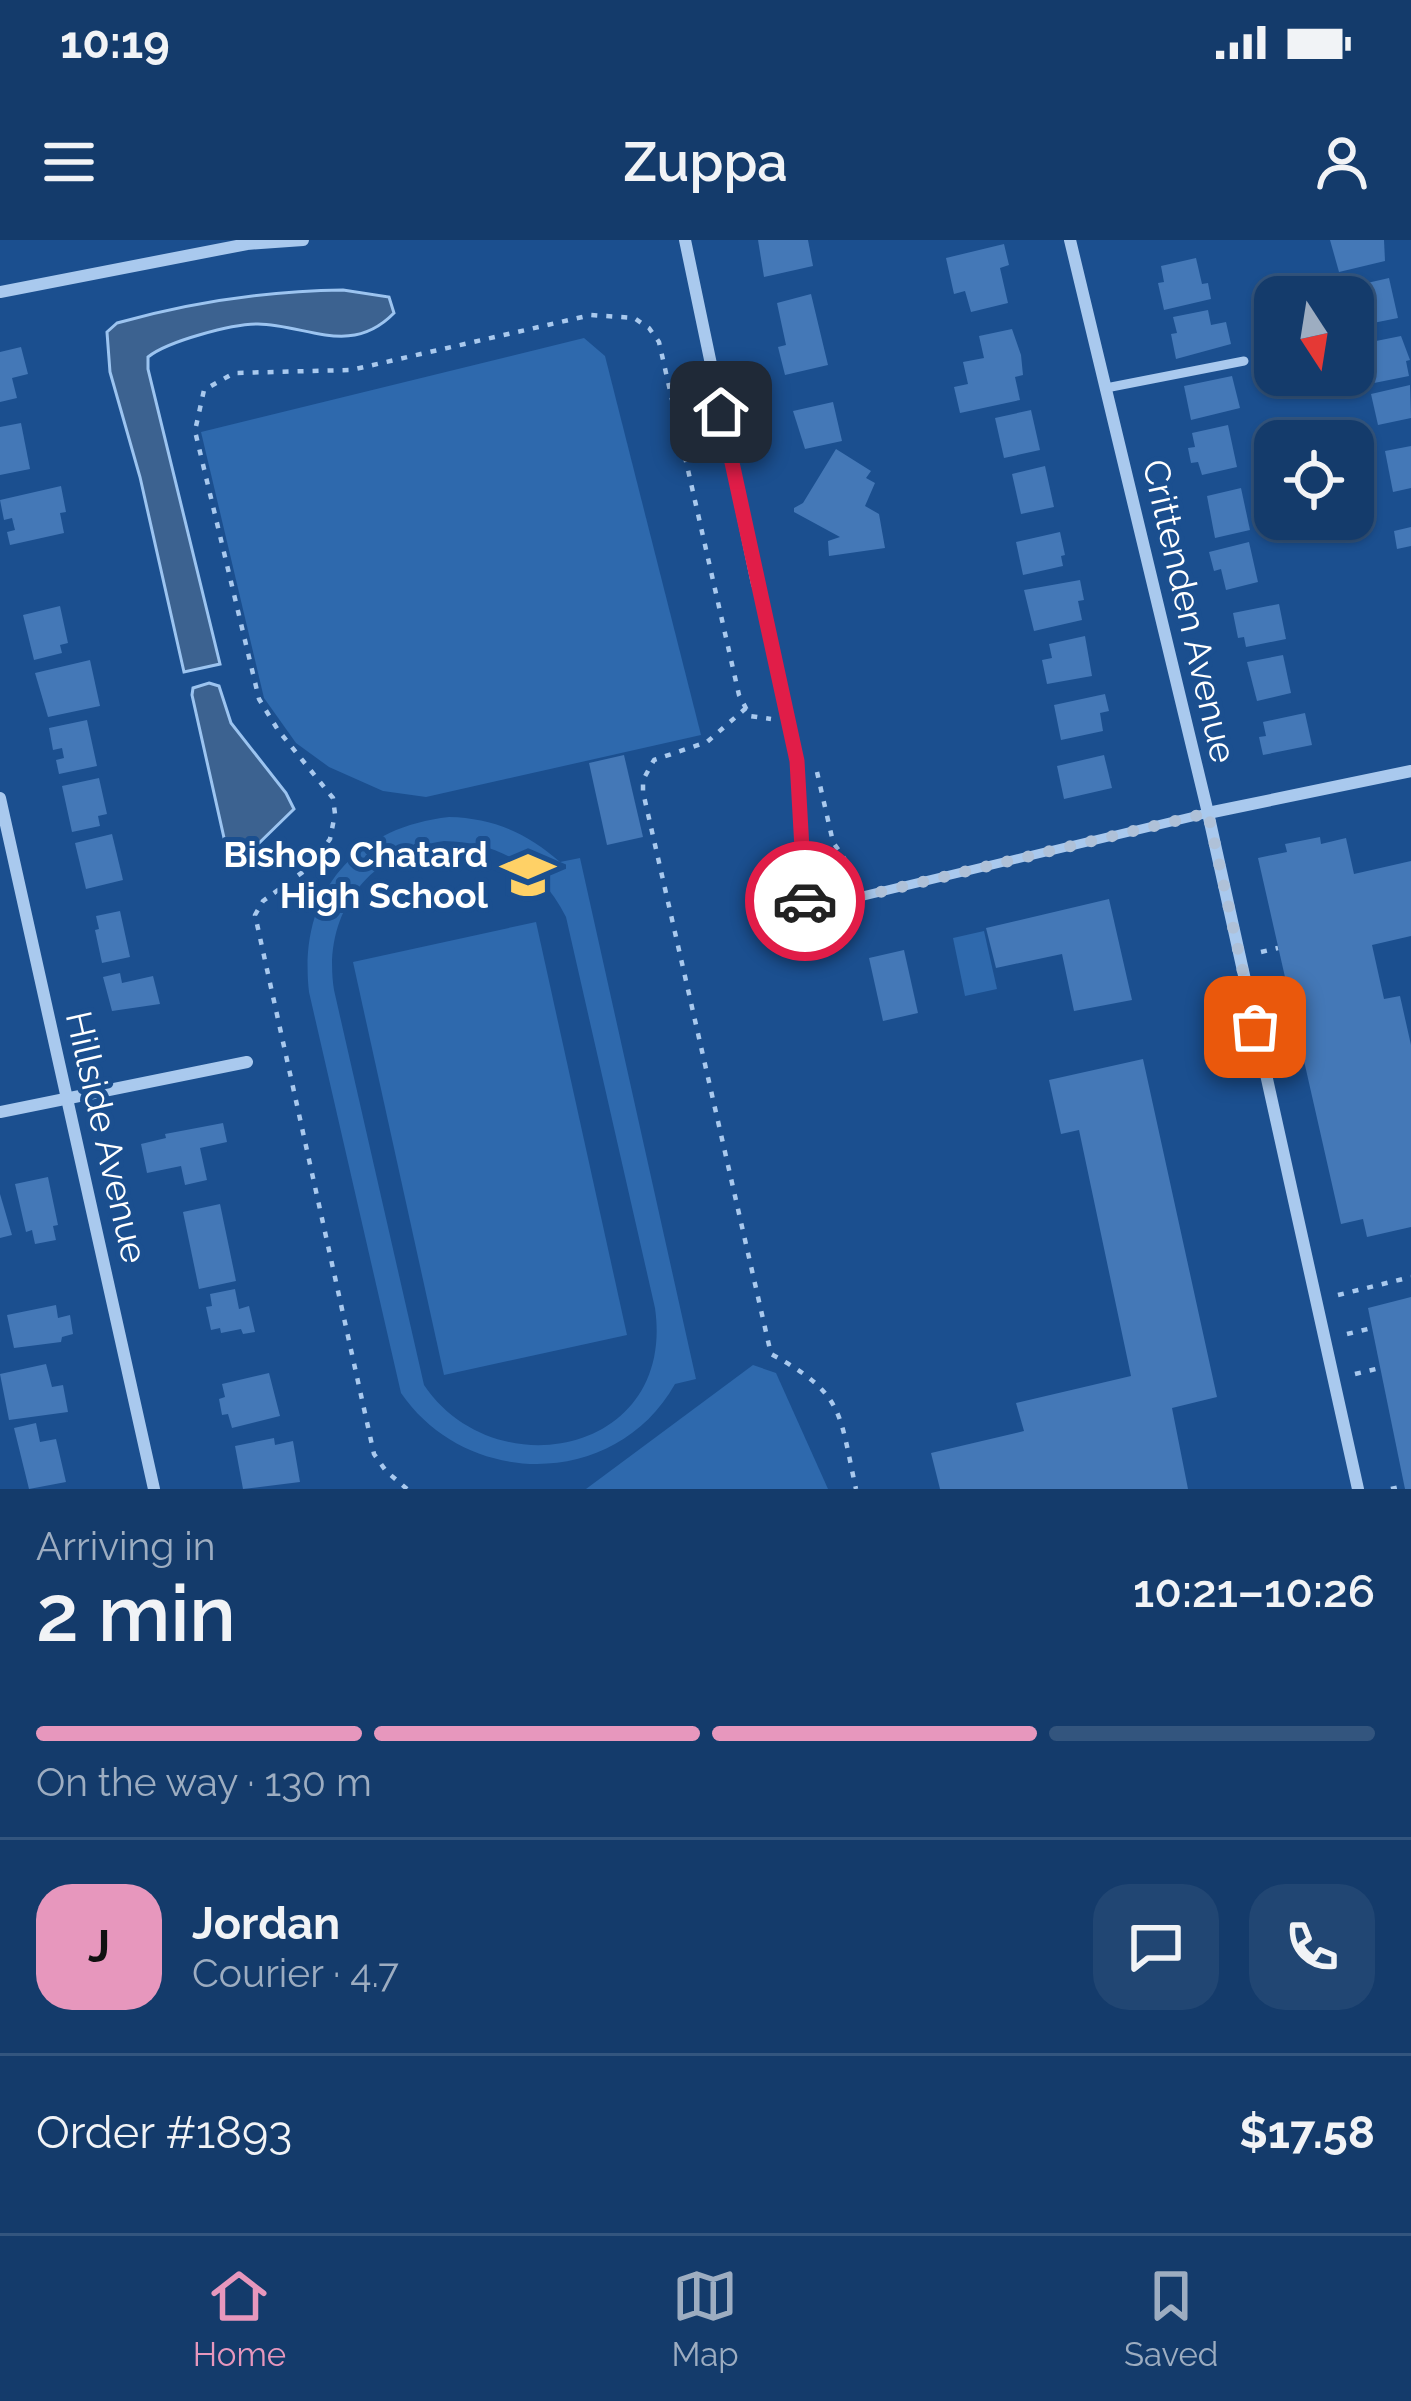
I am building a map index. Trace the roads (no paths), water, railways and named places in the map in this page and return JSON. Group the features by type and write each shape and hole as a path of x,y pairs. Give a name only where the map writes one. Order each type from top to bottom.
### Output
{"street":[{"path":"0,292 247,242 303,240"},
{"path":"685,240 758,584"},
{"name":"Crittenden Avenue","path":"1070,240 1208,813 1358,1489"},
{"path":"1208,813 1411,771"},
{"name":"Hillside Avenue","path":"0,797 154,1489"},
{"path":"0,1112 247,1062"}],"lane":[{"path":"1106,388 1244,362"},
{"path":"758,584 797,761 806,910 1208,813"}],"place":[{"name":"Bishop Chatard High School","path":"528,875"}]}
